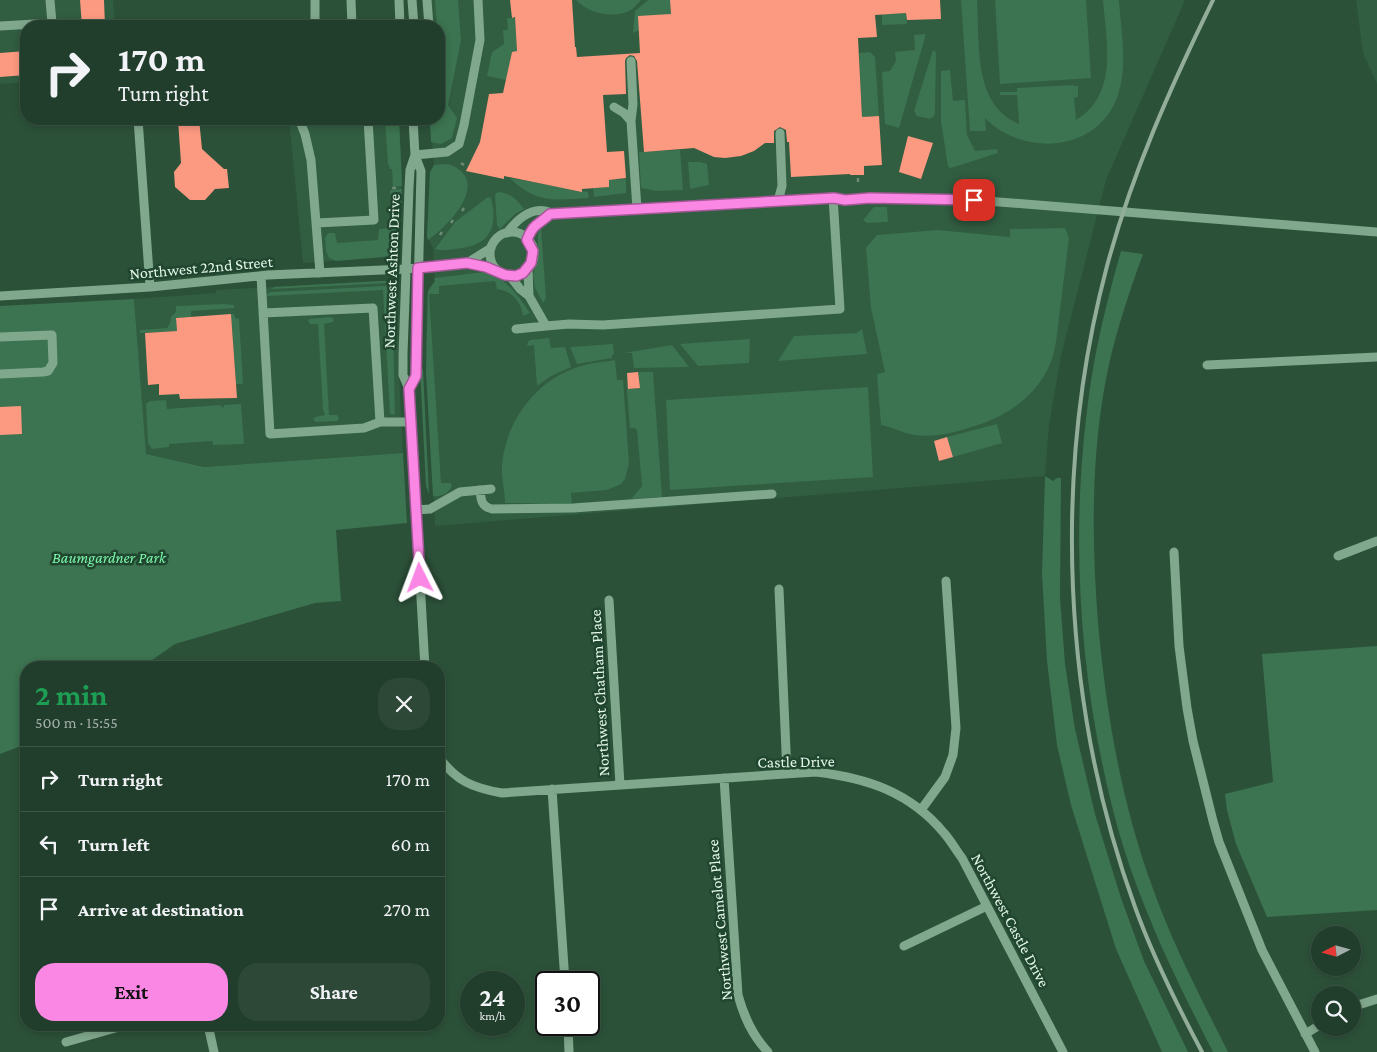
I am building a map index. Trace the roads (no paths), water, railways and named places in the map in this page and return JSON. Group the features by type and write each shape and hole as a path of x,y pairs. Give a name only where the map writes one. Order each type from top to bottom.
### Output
{"street":[{"path":"50,0 52,20"},
{"path":"315,0 315,20"},
{"path":"351,0 352,20"},
{"path":"399,0 400,20"},
{"path":"412,0 414,20"},
{"path":"427,0 429,20"},
{"path":"415,155 447,152 459,144 480,40 478,0"},
{"path":"0,26 20,25"},
{"path":"631,61 633,104 631,121 637,209"},
{"path":"614,107 624,113 631,121"},
{"path":"138,125 150,287"},
{"path":"301,125 311,160 320,273"},
{"path":"317,223 374,220 368,125"},
{"name":"Northwest Ashton Drive","path":"409,389 416,376 422,171 415,155 413,125"},
{"path":"778,201 782,186 780,133"},
{"name":"Northwest Ashton Drive","path":"415,155 410,170 405,269 403,375 409,389 425,661"},
{"path":"516,329 569,324 603,325 840,309 834,198"},
{"path":"467,263 491,248 497,238 507,233 518,220 542,211 550,214 834,198 845,200 870,198 974,200 1377,232"},
{"path":"527,240 534,225 550,214"},
{"path":"507,233 519,234 527,240 533,251 533,257 528,269 529,296"},
{"path":"491,248 491,260 497,270"},
{"path":"467,263 497,270 510,276 520,289 529,296 546,326"},
{"name":"Northwest 22nd Street","path":"0,296 150,287 261,276 405,269 467,263"},
{"path":"510,276 523,273 528,269"},
{"path":"261,276 270,434 364,428 380,422 411,422"},
{"path":"263,313 373,308 380,422"},
{"path":"0,337 52,335 53,363 48,371 0,374"},
{"path":"1207,365 1377,357"},
{"path":"416,510 430,509 460,492 492,489"},
{"path":"480,490 482,504 492,509 573,508 772,494"},
{"path":"1338,556 1377,541"},
{"path":"1174,552 1179,646 1186,698 1193,741 1219,842 1252,928 1315,1052"},
{"path":"921,810 945,777 953,756 956,728 946,581"},
{"path":"779,590 788,774"},
{"name":"Northwest Chatham Place","path":"609,600 620,784"},
{"path":"445,765 464,782 482,790 502,793 552,789 564,971"},
{"name":"Castle Drive","path":"552,789 816,772 865,780 895,793 921,810"},
{"name":"Northwest Camelot Place","path":"724,778 738,995 744,1018 756,1039 768,1052"},
{"name":"Northwest Castle Drive","path":"921,810 944,832 962,858 1064,1052"},
{"path":"904,946 987,906"},
{"path":"1361,1003 1377,999"},
{"path":"1305,1034 1311,1030"},
{"path":"66,1042 105,1031"},
{"path":"209,1031 214,1052"},
{"path":"568,1036 569,1052"}],"railway":[{"path":"1202,1052 1175,999 1135,907 1111,830 1092,751 1080,670 1073,589 1072,507 1078,425 1089,345 1107,266 1140,164 1182,65 1213,0"}],"park label":[{"name":"Baumgardner Park","path":"109,557"}]}
